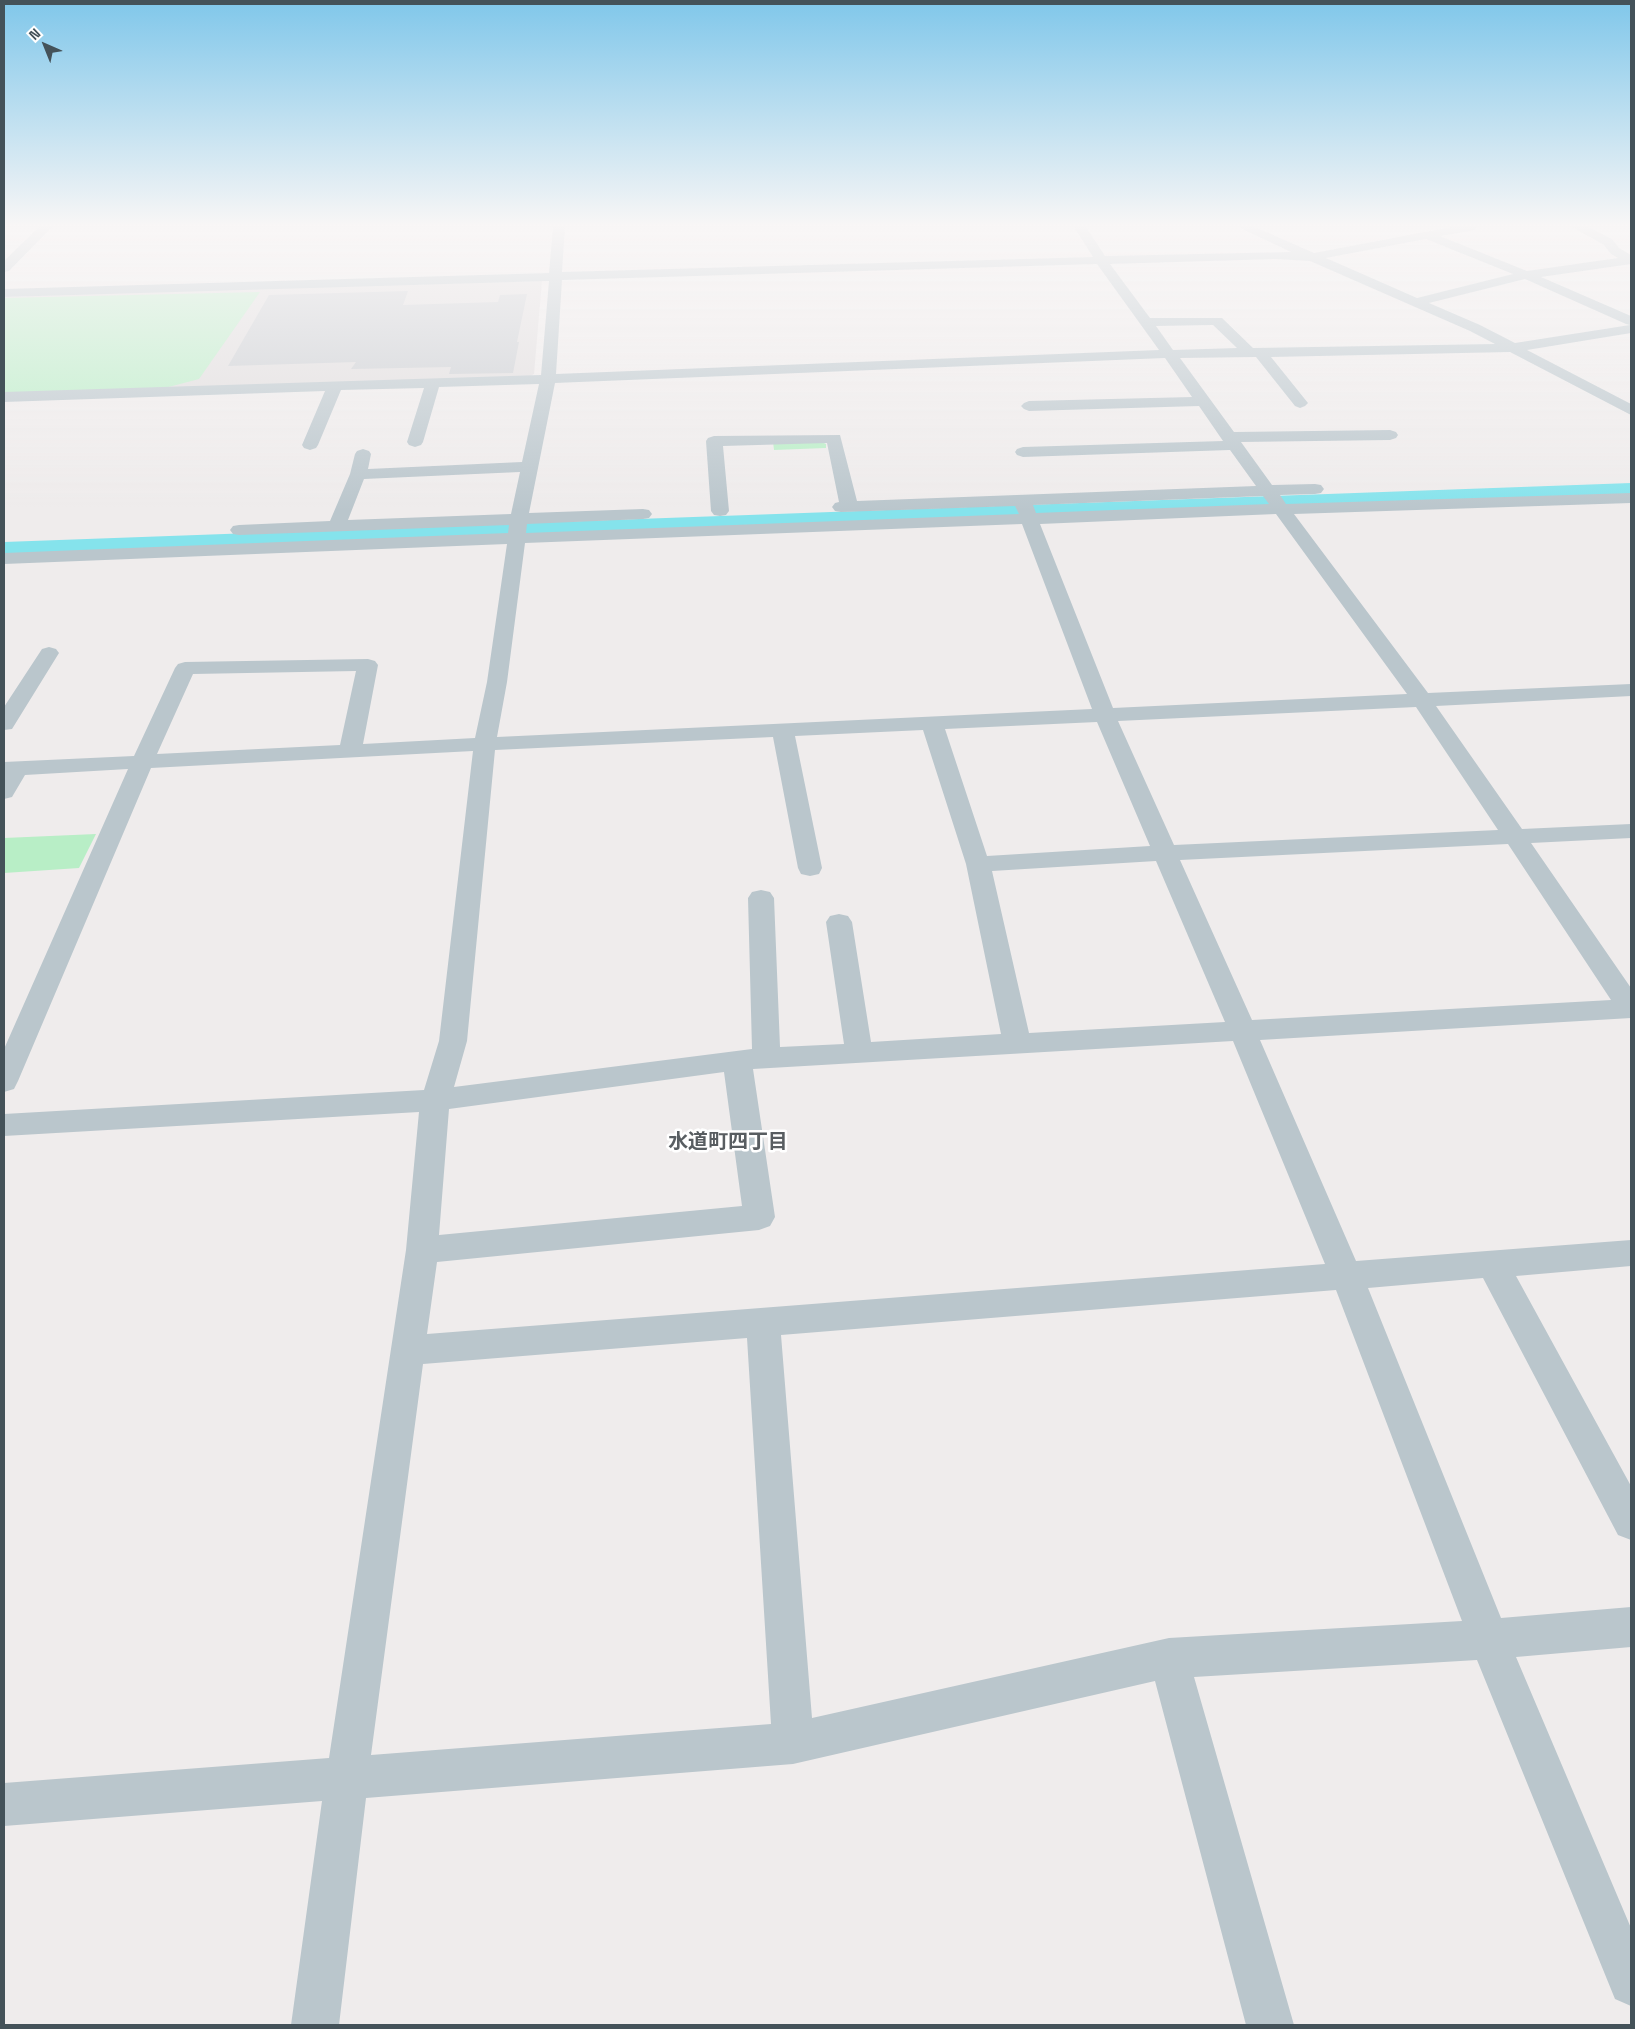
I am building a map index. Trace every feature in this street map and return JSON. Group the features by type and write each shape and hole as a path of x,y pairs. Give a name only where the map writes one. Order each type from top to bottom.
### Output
{"street":[{"path":"315,2025 347,1778 422,1250 434,1100 453,1041 485,744 497,682 519,528 548,379 552,322"},
{"path":"1146,322 1168,322"},
{"path":"1146,322 1422,700 1631,1008"},
{"path":"1218,322 1255,353 1300,403"},
{"path":"1461,322 1628,406"},
{"path":"4,397 548,379 1169,354 1512,348 1631,329"},
{"path":"415,442 433,383"},
{"path":"310,445 335,386"},
{"path":"1029,406 1202,401"},
{"path":"1023,452 1390,435"},
{"path":"720,511 714,442 834,438 849,506"},
{"path":"336,525 358,474 363,454"},
{"path":"358,474 530,466"},
{"path":"1275,500 1336,488"},
{"path":"4,558 49,547 1275,500 1631,498"},
{"path":"829,507 1025,510"},
{"path":"1025,510 1105,715 1347,1277 1489,1639 1631,1983"},
{"path":"702,512 740,511"},
{"path":"220,530 336,525 519,528 657,514"},
{"path":"4,724 49,653"},
{"path":"4,1081 142,762 185,668 368,665 350,751"},
{"path":"4,792 11,769 485,744 1631,690"},
{"path":"932,723 978,864 1018,1042"},
{"path":"783,730 810,868"},
{"path":"978,864 1165,853 1631,831"},
{"path":"422,1250 759,1217 751,1059 761,898"},
{"path":"839,922 859,1052"},
{"path":"4,1125 434,1100 751,1059 1018,1042 1631,1008"},
{"path":"408,1350 1631,1253"},
{"path":"1493,1264 1631,1522"},
{"path":"763,1323 793,1742"},
{"path":"4,1805 793,1742 1169,1658 1489,1639 1631,1627"},
{"path":"1169,1658 1270,2025"}],"shaded area":[{"path":"4,322 539,322 534,374 527,378 4,394"}],"green space":[{"path":"4,322 239,322 199,379 161,389 4,394"},
{"path":"817,440 826,444 826,448 774,450 773,442"},
{"path":"96,834 79,868 4,873 4,838"}],"building":[{"path":"254,322 521,322 513,373 449,374 451,367 351,369 356,362 228,366"}],"waterway":[{"path":"4,549 1631,489"}],"district":[{"name":"水道町四丁目","path":"728,1143"}]}
